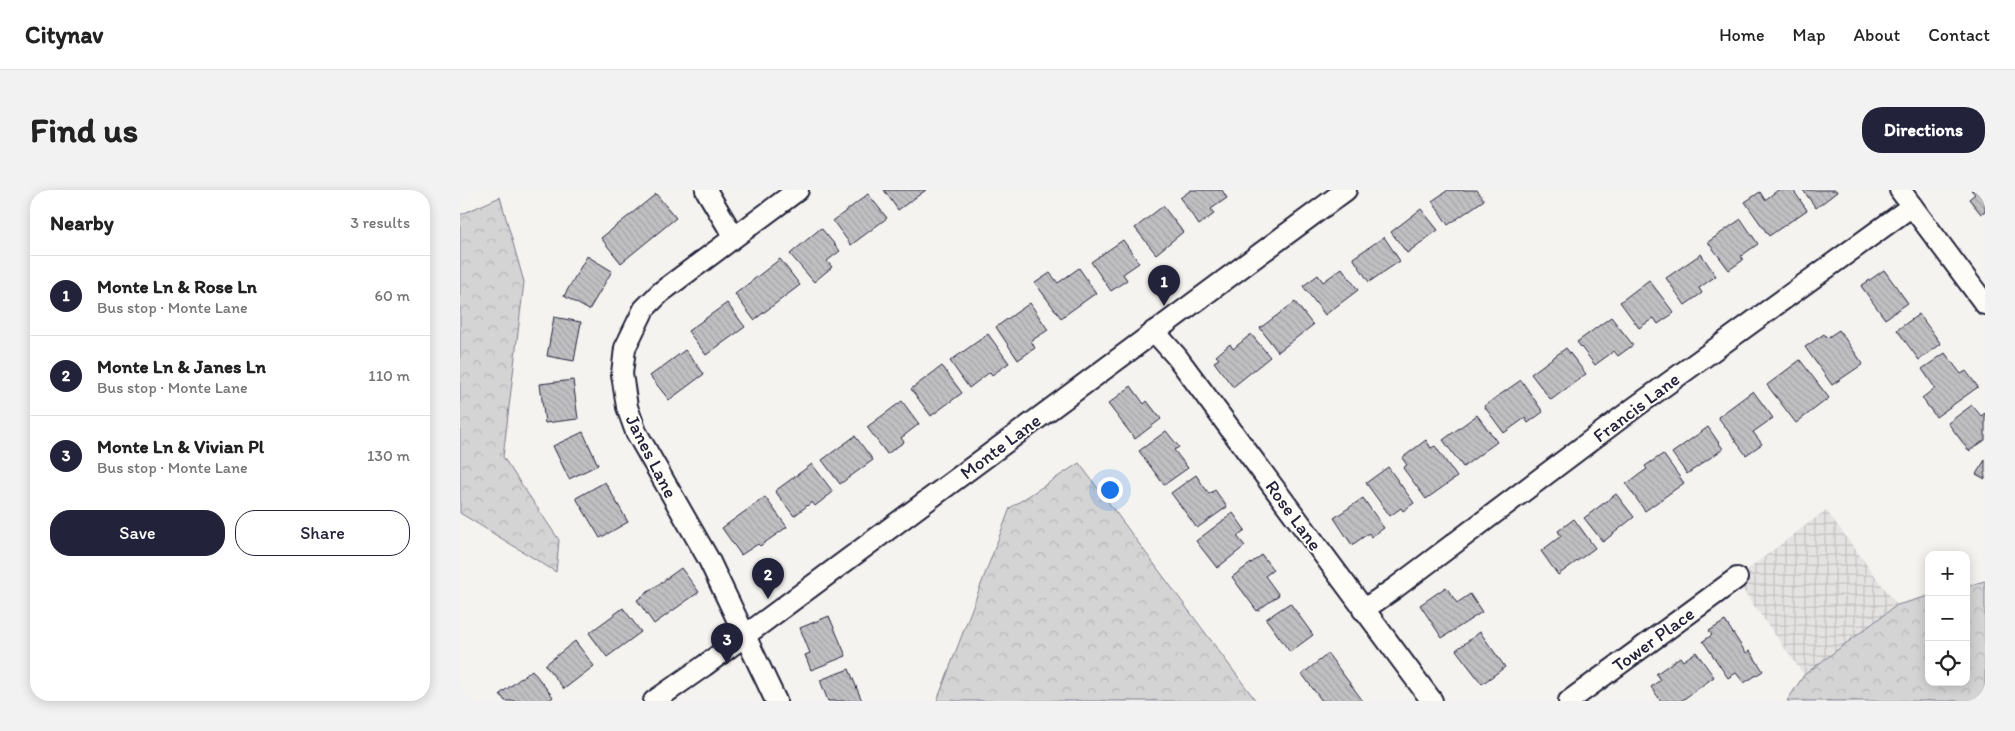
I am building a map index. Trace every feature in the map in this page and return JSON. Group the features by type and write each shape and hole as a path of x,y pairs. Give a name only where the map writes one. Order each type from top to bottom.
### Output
{"street":[{"path":"706,190 734,237"},
{"name":"Janes Lane","path":"776,701 709,560 636,432 627,407 622,374 626,348 644,309 661,292 798,190"},
{"name":"Monte Lane","path":"654,701 1346,190"},
{"path":"1906,198 1985,304"},
{"name":"Francis Lane","path":"1363,610 1634,408 1906,198"},
{"name":"Rose Lane","path":"1154,331 1177,357 1432,701"},
{"name":"Tower Place","path":"1569,701 1737,578"}],"shaded area":[{"path":"1826,510 1897,605 1804,675 1735,579"}],"green space":[{"path":"500,197 524,282 503,457 559,540 556,572 460,513 460,215"},
{"path":"1079,463 1256,701 937,701 1010,508"},
{"path":"1985,581 1985,701 1787,701 1804,675 1897,605 1925,597 1925,686 1970,686 1970,585"}],"building":[{"path":"884,190 926,190 898,210"},
{"path":"1191,190 1222,190 1227,198 1211,209 1214,214 1199,225 1180,198"},
{"path":"1448,190 1477,190 1484,200 1448,225 1432,201"},
{"path":"1778,190 1793,190 1807,210 1769,236 1745,202 1760,192 1765,200"},
{"path":"1803,190 1836,190 1837,192 1816,208"},
{"path":"1971,190 1985,190 1985,211 1981,214 1969,199 1975,194"},
{"path":"656,194 676,218 621,263 601,238"},
{"path":"868,194 887,218 851,245 833,221"},
{"path":"1163,206 1183,232 1156,254 1135,228"},
{"path":"1421,209 1438,230 1407,253 1391,232"},
{"path":"1741,219 1758,244 1741,256 1743,260 1729,270 1708,242"},
{"path":"821,228 840,251 827,261 832,267 814,282 790,254"},
{"path":"1384,237 1400,261 1369,282 1353,258"},
{"path":"1123,240 1139,263 1123,274 1127,280 1111,291 1091,262"},
{"path":"1701,254 1716,276 1699,288 1702,293 1685,305 1666,278"},
{"path":"587,256 612,271 589,310 564,296"},
{"path":"780,259 800,285 754,320 735,294"},
{"path":"1079,268 1096,293 1061,318 1035,283 1050,273 1058,283"},
{"path":"1342,268 1358,290 1325,315 1303,286 1318,275 1323,282"},
{"path":"1884,270 1908,303 1885,319 1861,286"},
{"path":"1649,280 1674,313 1658,324 1654,318 1639,328 1620,302"},
{"path":"1295,302 1313,325 1278,352 1260,328"},
{"path":"727,303 745,327 706,355 688,331"},
{"path":"1030,303 1048,330 1031,341 1035,348 1018,360 996,327"},
{"path":"1919,314 1941,344 1919,360 1897,330"},
{"path":"554,317 581,322 574,361 547,356"},
{"path":"1611,317 1633,345 1618,356 1614,351 1595,365 1577,342"},
{"path":"1839,330 1863,364 1832,385 1805,347 1824,334 1827,338"},
{"path":"988,334 1009,363 992,375 990,372 969,388 950,361"},
{"path":"1251,334 1270,357 1233,387 1214,362 1219,359 1216,356 1230,344 1233,349"},
{"path":"1566,348 1586,374 1551,400 1531,374"},
{"path":"685,350 704,374 669,400 650,376"},
{"path":"1945,353 1961,374 1966,371 1978,387 1936,417 1922,398 1935,388 1922,369"},
{"path":"1800,360 1829,398 1796,423 1767,385"},
{"path":"942,366 962,393 931,416 911,389"},
{"path":"573,380 578,419 545,423 540,384"},
{"path":"1521,380 1543,412 1528,423 1525,418 1504,433 1484,406"},
{"path":"1131,386 1144,404 1147,401 1161,419 1135,439 1108,404"},
{"path":"1753,391 1773,418 1753,432 1762,444 1746,455 1718,417"},
{"path":"902,401 919,424 901,438 904,442 887,454 867,427"},
{"path":"1972,405 1981,416 1985,413 1985,440 1969,451 1948,423"},
{"path":"1477,415 1497,442 1463,467 1443,440"},
{"path":"1708,427 1723,449 1687,474 1672,453"},
{"path":"1166,431 1179,447 1174,450 1188,468 1164,485 1139,451"},
{"path":"583,432 598,465 569,479 553,446"},
{"path":"855,436 873,460 840,484 822,460"},
{"path":"1426,440 1431,448 1435,446 1457,477 1426,499 1403,468 1407,465 1402,458"},
{"path":"1663,454 1684,483 1645,511 1626,484 1647,469 1645,466"},
{"path":"1985,460 1985,479 1976,474"},
{"path":"812,464 833,492 815,506 812,502 794,516 775,491"},
{"path":"1388,467 1414,503 1403,511 1401,508 1390,516 1366,483"},
{"path":"1196,475 1209,494 1215,490 1227,507 1197,528 1171,493"},
{"path":"605,482 628,522 600,538 576,498"},
{"path":"1616,494 1634,517 1603,542 1584,518"},
{"path":"765,497 787,527 760,546 758,544 741,555 722,528"},
{"path":"1363,498 1384,528 1371,537 1369,533 1352,545 1334,518"},
{"path":"1233,513 1245,530 1237,536 1245,546 1217,568 1196,541"},
{"path":"1574,519 1595,548 1558,575 1541,551 1561,536 1558,531"},
{"path":"1262,555 1273,570 1265,576 1279,595 1257,611 1232,577"},
{"path":"681,568 699,592 654,624 637,600"},
{"path":"1446,587 1457,603 1470,594 1482,612 1442,638 1420,605"},
{"path":"1290,603 1313,635 1290,652 1266,619"},
{"path":"623,608 641,632 607,657 589,633"},
{"path":"829,616 846,656 811,670 805,655 810,653 800,628"},
{"path":"1725,621 1746,653 1750,651 1763,671 1744,683 1736,673 1728,678 1703,641 1712,635 1709,631"},
{"path":"1480,632 1505,667 1482,684 1456,650"},
{"path":"575,641 594,666 564,689 545,665"},
{"path":"1696,652 1714,677 1681,701 1661,701 1651,687 1660,680 1656,674 1680,657 1683,661"},
{"path":"1328,654 1363,701 1322,701 1302,674"},
{"path":"849,669 862,701 828,701 820,680"},
{"path":"532,670 553,697 548,701 505,701 500,694"}],"place":[{"name":"Monte Ln & Rose Ln","path":"1164,306"},
{"name":"Monte Ln & Janes Ln","path":"768,599"},
{"name":"Monte Ln & Vivian Pl","path":"727,664"}]}
